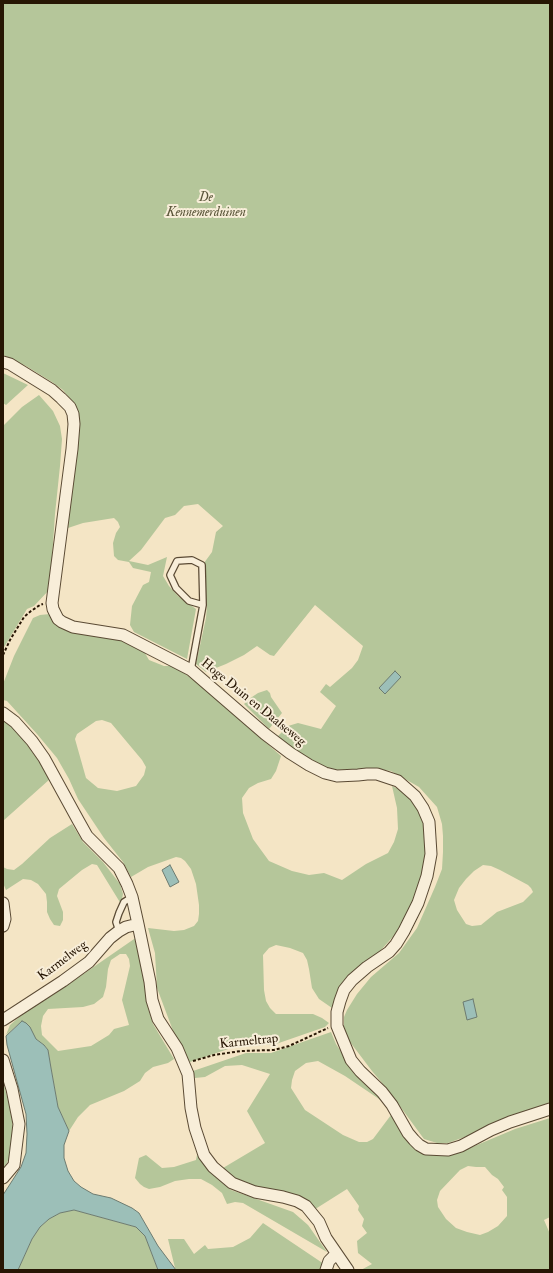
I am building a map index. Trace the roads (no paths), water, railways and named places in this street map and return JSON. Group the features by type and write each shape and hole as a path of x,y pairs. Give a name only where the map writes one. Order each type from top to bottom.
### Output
{"street":[{"name":"Hoge Duin en Daalseweg","path":"3,362 10,364 52,390 70,407 73,414 74,424 71,456 52,603 55,614 62,622 74,627 123,635 191,670 265,734 309,765 325,773 337,776 377,774 398,780 416,796 423,808 429,822 431,854 427,876 418,903 404,931 389,952 367,967 352,980 344,990 337,1012 337,1026 351,1060 382,1092 392,1105 408,1133 419,1145 426,1149 448,1150 460,1146 510,1122 550,1109"},
{"path":"3,713 15,722 32,741 44,758 88,836 119,868 127,884 132,897 138,924 150,982 152,1000 158,1019 177,1048 184,1064 189,1084 191,1108 195,1128 204,1155 223,1176 242,1187 255,1192 297,1201 306,1206 319,1222 326,1238 348,1270"},
{"path":"3,903 6,919 3,926"},
{"name":"Karmelweg","path":"3,1020 63,981 88,962 110,938 119,931 126,927 138,924"},
{"path":"3,1060 12,1089 19,1124 14,1165 3,1178"},
{"path":"326,1270 329,1261 336,1254"}],"lane":[{"path":"191,670 203,605 202,565 192,560 177,561 170,575 176,588 189,600 203,605"},
{"path":"119,931 116,922 119,913 124,902 132,897"}],"water":[{"path":"395,671 401,677 385,694 379,688"},
{"path":"170,865 179,882 170,887 162,870"},
{"path":"473,999 477,1017 467,1020 463,1002"},
{"path":"22,1021 30,1027 36,1039 48,1050 58,1107 69,1131 64,1145 64,1158 68,1171 74,1181 93,1194 111,1198 139,1213 158,1246 176,1270 158,1270 145,1236 136,1227 74,1210 60,1213 49,1219 40,1227 32,1239 18,1270 3,1270 3,1195 21,1167 26,1153 27,1134 26,1114 7,1045 6,1036"}],"park label":[{"name":"De Kennemerduinen","path":"206,206"}]}
